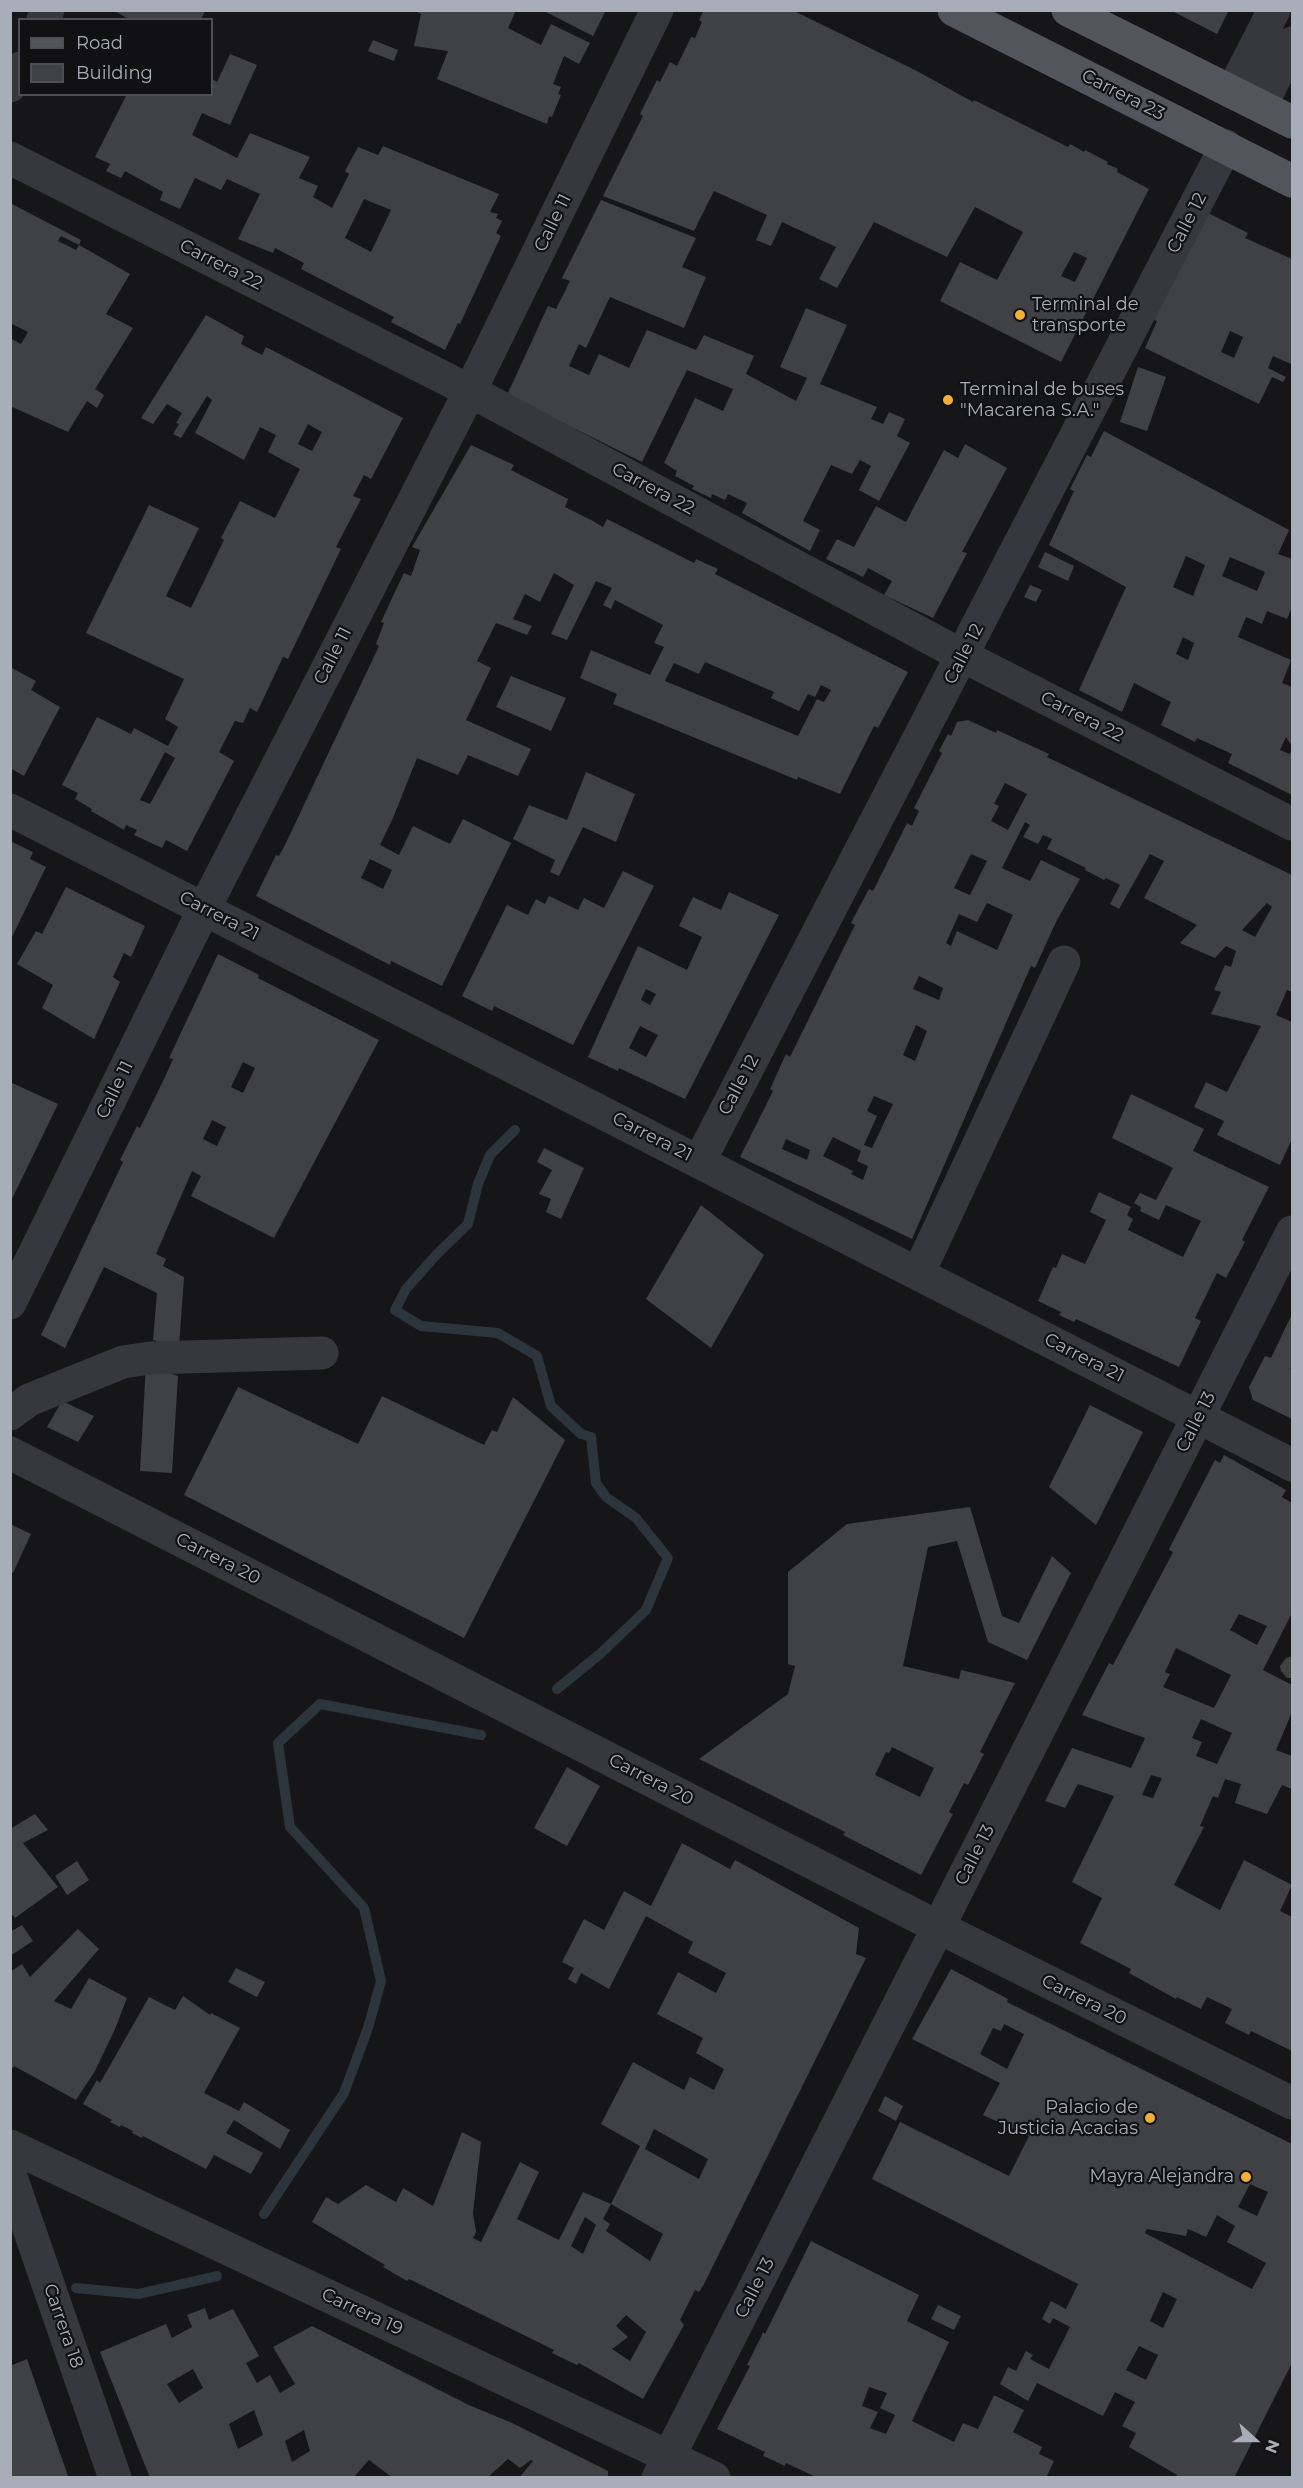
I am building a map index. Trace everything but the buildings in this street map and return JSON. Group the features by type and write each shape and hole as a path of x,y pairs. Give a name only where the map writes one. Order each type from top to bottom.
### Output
{"main road":[{"name":"Carrera 23","path":"954,10 1293,181"},
{"path":"1068,10 1293,122"}],"street":[{"name":"Calle 11","path":"10,1303 204,909 470,391 657,10"},
{"path":"1246,99 1274,10"},
{"path":"1246,99 1293,43"},
{"path":"10,86 18,72"},
{"name":"Calle 12","path":"699,1162 1226,146"},
{"name":"Carrera 22","path":"10,158 470,391 963,656 1293,824"},
{"name":"Carrera 21","path":"10,810 1293,1465"},
{"path":"918,1274 1065,962"},
{"name":"Calle 13","path":"663,2467 1293,1232"},
{"path":"10,1414 29,1400 123,1362 150,1358 322,1353"},
{"name":"Carrera 20","path":"10,1453 938,1927 1293,2103"},
{"name":"Carrera 19","path":"10,2146 663,2467 714,2478"},
{"name":"Carrera 18","path":"10,2174 115,2478"}],"waterway":[{"path":"515,1130 490,1155 478,1184 468,1224 406,1289 395,1310 421,1326 498,1333 537,1356 551,1406 581,1434 591,1437 596,1483 606,1497 636,1518 668,1558 646,1610 600,1654 557,1689"},
{"path":"264,2214 344,2093 368,2028 381,1981 364,1908 290,1827 278,1743 320,1704 481,1735"},
{"path":"76,2288 138,2294 217,2276"}],"place":[{"name":"Terminal de transporte","path":"1020,315"},
{"name":"Terminal de buses \"Macarena S.A.\"","path":"948,400"},
{"name":"Palacio de Justicia Acacias","path":"1150,2118"},
{"name":"Mayra Alejandra","path":"1246,2177"}]}
